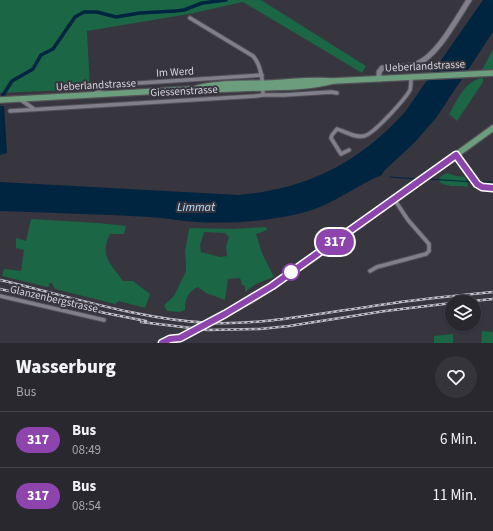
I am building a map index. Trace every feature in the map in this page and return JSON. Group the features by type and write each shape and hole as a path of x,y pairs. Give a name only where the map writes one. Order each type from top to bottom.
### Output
{"main road":[{"name":"Ueberlandstrasse","path":"3,100 194,90 209,91 313,80 333,82 493,73"},
{"path":"174,343 186,334 225,314 272,286 420,182 493,128"},
{"path":"162,343 170,339 180,338"}],"street":[{"path":"380,79 379,72 382,68 416,65 428,58 436,49 469,0"},
{"path":"190,18 253,56 258,61 262,76 263,95"},
{"name":"Im Werd","path":"92,95 109,85 262,76"},
{"path":"349,150 341,154 331,138 334,132 337,129 357,137 369,135 405,96 411,87 411,77"},
{"name":"Giessenstrasse","path":"10,111 263,95 338,93"},
{"path":"20,99 34,109"},
{"path":"456,155 477,184 482,187 493,188"},
{"path":"370,271 377,267 426,254 429,251 429,244 408,220 394,199"},
{"name":"Glanzenbergstrasse","path":"0,296 104,320"},
{"path":"180,338 184,343"}],"green space":[{"path":"0,0 261,0 366,66 362,73 243,2 189,14 87,31 90,89 0,93"},
{"path":"493,49 493,69 482,70"},
{"path":"483,78 483,82 457,121 449,114 462,92 471,83"},
{"path":"447,173 465,177 468,185 467,187 450,186 439,182 440,177"},
{"path":"31,219 126,226 124,234 110,234 107,242 106,254 123,281 133,281 150,294 145,308 119,301 115,304 55,289 52,283 49,283 49,286 47,287 2,276 4,269 21,271 24,250 16,248 16,238 26,241"},
{"path":"266,227 267,230 256,234 262,253 274,277 256,284 245,292 245,286 242,285 240,278 228,279 225,300 206,293 198,287 188,296 185,310 180,312 167,311 164,305 174,296 186,271 185,251 189,229","holes":["204,232 225,233 229,237 226,247 227,256 220,257 201,252 200,245"]},
{"path":"482,331 493,332 493,343 481,343"},
{"path":"453,334 453,343 434,343 434,336"}],"water":[{"name":"Limmat","path":"483,0 493,0 493,32 436,118 415,142 384,171 382,175 319,208 282,217 225,223 197,222 155,217 0,211 0,182 239,195 264,192 309,180 350,159 369,146 405,112"},
{"path":"0,106 4,106 7,153 0,155"}],"pier":[{"path":"470,70 464,79 425,80 431,72"}],"waterway":[{"path":"0,103 12,81 33,69 41,55 53,49 75,17 84,12 97,12 116,17 140,13 184,10 202,3 226,0"},
{"path":"390,177 418,179"},
{"path":"428,179 474,182"},
{"path":"478,182 493,182"}],"railway":[{"path":"0,280 131,312 184,321 210,323 269,321 414,300 493,292"},
{"path":"0,289 146,321"},
{"path":"481,300 493,299"},
{"path":"141,322 208,330 260,329 445,304"}],"bus line":[{"name":"317","path":"162,343 170,339 180,338 251,300 456,155 477,184 485,188 493,188"}]}
